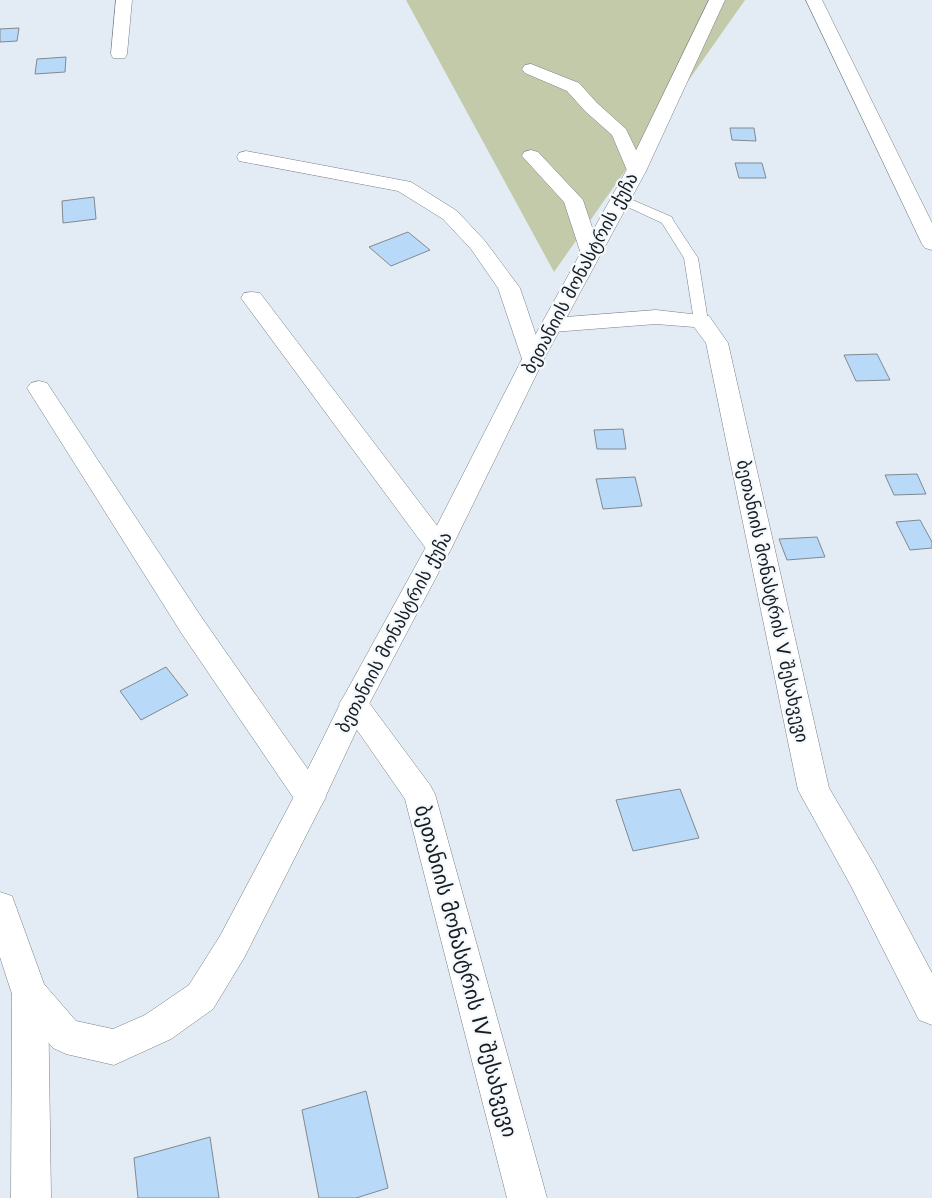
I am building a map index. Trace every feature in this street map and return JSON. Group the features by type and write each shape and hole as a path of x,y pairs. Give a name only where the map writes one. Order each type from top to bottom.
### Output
{"street":[{"path":"119,54 124,0"},
{"name":"ბეთანიის მონასტრის ქუჩა","path":"0,907 30,994 66,1036 114,1047 158,1026 201,997 232,947 310,797 354,704 439,546 533,359 636,171 717,0"},
{"path":"814,0 932,244"},
{"path":"530,69 573,87 591,107 620,133 636,171"},
{"path":"531,156 573,200 591,254"},
{"path":"246,157 404,186 450,215 478,245 509,288 533,359"},
{"path":"252,298 439,546"},
{"path":"553,325 656,316 701,320"},
{"name":"ბეთანიის მონასტრის V შესახვევი","path":"701,320 717,342 814,790 864,876 932,1008"},
{"path":"39,388 192,626 310,797"},
{"name":"ბეთანიის მონასტრის IV შესახვევი","path":"354,704 419,794 527,1198"},
{"path":"30,994 31,1198"}],"lane":[{"path":"621,199 667,220 691,258 701,320"}],"green space":[{"path":"406,0 745,0 554,272"}],"building":[{"path":"19,28 17,41 0,42 0,29"},
{"path":"66,57 65,72 35,74 37,59"},
{"path":"730,128 754,128 756,141 732,140"},
{"path":"735,163 762,163 766,178 739,178"},
{"path":"94,197 96,219 63,223 62,201"},
{"path":"408,232 430,250 391,266 369,247"},
{"path":"877,354 890,380 856,381 844,355"},
{"path":"623,429 626,449 597,449 594,430"},
{"path":"917,474 926,494 894,495 885,475"},
{"path":"635,477 642,506 603,509 596,479"},
{"path":"920,520 932,542 932,548 910,550 896,522"},
{"path":"817,537 825,557 787,560 779,539"},
{"path":"166,667 188,695 141,720 120,691"},
{"path":"680,789 699,838 633,851 616,800"},
{"path":"366,1091 388,1188 356,1198 319,1198 302,1110"},
{"path":"210,1137 219,1198 138,1198 134,1158"}]}
